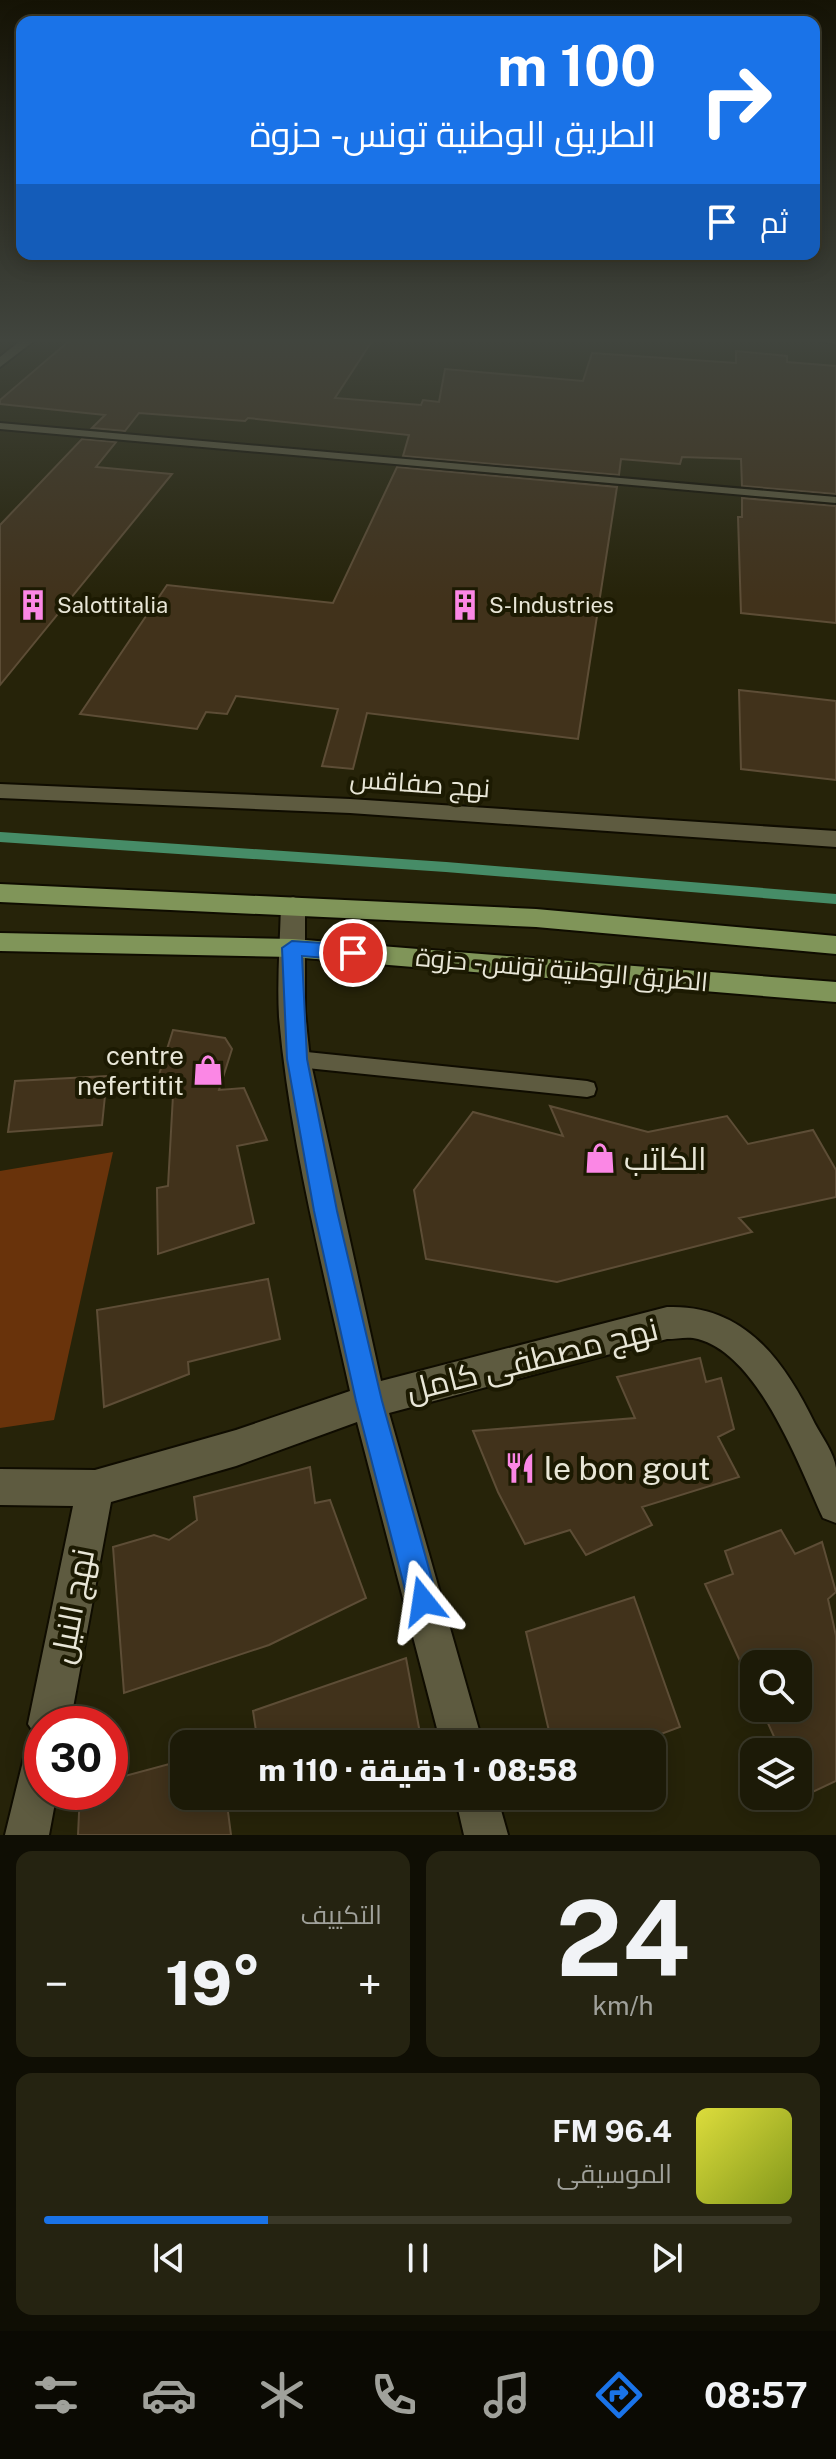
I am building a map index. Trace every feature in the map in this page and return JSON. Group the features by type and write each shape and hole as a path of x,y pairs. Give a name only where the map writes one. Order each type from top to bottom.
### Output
{"main road":[{"name":"الطريق الوطنية تونس - حزوة","path":"0,893 536,918 836,945"},
{"name":"الطريق الوطنية تونس - حزوة","path":"0,942 292,948 596,970 836,992"}],"street":[{"name":"نهج صفاقس","path":"0,791 350,806 836,839"},
{"path":"293,906 297,1059 326,1211 369,1401 458,1730"},
{"name":"نهج مصطفى كامل","path":"0,1487 95,1488 236,1448 369,1401 667,1323 701,1322 736,1341 766,1372 836,1505"},
{"name":"نهج النيل","path":"53,1706 95,1488"},
{"path":"27,1835 32,1810"},
{"path":"480,1810 486,1835"}],"lane":[{"path":"7,427 836,500"},
{"path":"297,1059 587,1089"}],"shaded area":[{"path":"113,1152 54,1420 0,1428 0,1171"}],"building":[{"path":"93,427 128,427 125,431"},
{"path":"330,427 836,427 836,494 742,486 741,459 682,457 680,464 621,459 619,475 403,456 409,435"},
{"name":"Salottitalia","path":"82,439 116,442 96,467 172,474 0,685 0,525"},
{"name":"S-Industries","path":"397,467 617,487 578,739 367,713 353,769 322,766 338,709 236,696 227,714 206,712 197,729 80,714 167,585 333,603"},
{"path":"742,498 836,506 836,623 741,613 738,517 742,517"},
{"path":"739,690 836,701 836,780 741,769"},
{"path":"173,1030 225,1038 232,1049 219,1090 244,1088 267,1140 237,1146 254,1223 158,1254 157,1188 168,1186 174,1077 158,1078"},
{"path":"107,1076 102,1125 8,1132 15,1081"},
{"path":"550,1106 648,1132 727,1116 748,1144 813,1130 836,1170 836,1197 739,1218 752,1232 557,1282 426,1259 414,1190 473,1112 563,1136"},
{"path":"268,1279 280,1339 188,1362 189,1374 104,1407 97,1310"},
{"path":"700,1358 706,1382 721,1378 734,1429 718,1437 739,1477 642,1507 652,1525 586,1555 570,1530 525,1544 498,1492 473,1431 635,1418 617,1377"},
{"path":"310,1467 315,1503 330,1500 366,1598 269,1645 124,1693 113,1547 154,1535 169,1540 197,1520 194,1497"},
{"path":"781,1530 795,1554 822,1542 836,1592 828,1599 836,1636 836,1781 812,1792 812,1738 775,1738 767,1722 812,1722 812,1650 740,1650 740,1661 705,1584 733,1574 725,1551"},
{"path":"634,1597 680,1727 666,1732 549,1730 526,1632"},
{"path":"406,1658 419,1730 256,1730 253,1711"},
{"path":"170,1764 170,1810 228,1810 231,1835 78,1835 79,1810 128,1810 128,1775"}],"waterway":[{"path":"0,837 446,867 836,899"}],"place":[{"name":"Salottitalia","path":"33,605"},
{"name":"S-Industries","path":"465,605"},
{"name":"centre nefertitit","path":"208,1070"},
{"name":"الكاتب","path":"600,1158"},
{"name":"le bon gout","path":"520,1468"}],"route":[{"path":"353,953 292,948 292,1012 297,1059 326,1211 369,1401 423,1601"}]}
